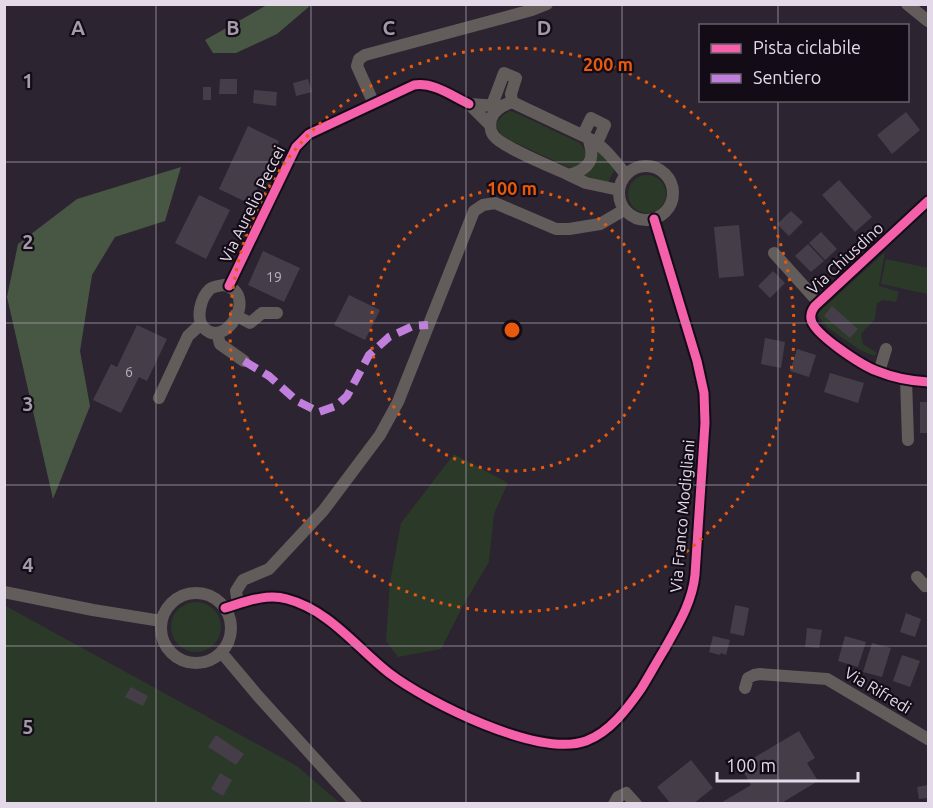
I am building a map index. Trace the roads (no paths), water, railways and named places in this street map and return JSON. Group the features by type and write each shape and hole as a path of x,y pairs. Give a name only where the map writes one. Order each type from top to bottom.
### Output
{"street":[{"path":"374,104 357,66 359,59 365,55 547,4"},
{"path":"907,4 928,21"},
{"name":"Via Aurelio Peccei","path":"229,286 296,147 302,140 309,134 414,85 431,85 469,104 490,125 493,136 503,144 586,183 619,190"},
{"name":"Via Aurelio Peccei","path":"469,104 502,104"},
{"path":"490,125 492,115 502,104 589,139 626,174"},
{"path":"569,176 580,171 590,162 592,154 589,139"},
{"path":"642,166 651,166 666,175 671,183 672,201 662,215 645,220 636,218 624,210 619,190 626,174 642,166"},
{"name":"Via Chiusdino","path":"928,201 811,313 814,327 865,366 906,379 928,382"},
{"path":"238,604 236,591 243,580 269,569 323,511 380,435 398,402 474,211 483,205 495,202 556,229 569,230 600,224 624,210"},
{"name":"Via Franco Modigliani","path":"225,608 256,599 276,597 308,607 328,619 402,682 451,709 512,735 553,744 573,744 594,737 613,723 643,685 679,623 691,598 695,575 705,423 704,393 697,361 654,219"},
{"path":"774,253 819,303"},
{"path":"217,286 229,286 237,293 240,300 240,306 231,326 217,333 207,331 201,324 198,314 208,291 217,286"},
{"path":"236,315 250,322 261,313 277,313"},
{"path":"159,398 188,336 201,324"},
{"path":"217,333 220,344 244,361"},
{"path":"879,372 886,349"},
{"path":"906,379 908,440"},
{"path":"917,577 925,586 928,585"},
{"path":"4,592 161,621"},
{"path":"195,592 207,594 225,608 230,619 231,630 226,645 211,660 191,662 181,659 173,654 165,644 161,621 174,600 195,592"},
{"path":"221,652 356,804"},
{"name":"Via Rifredi","path":"745,688 748,678 754,675 827,679 928,739"},
{"path":"614,804 618,797 626,793 636,804"}]}
